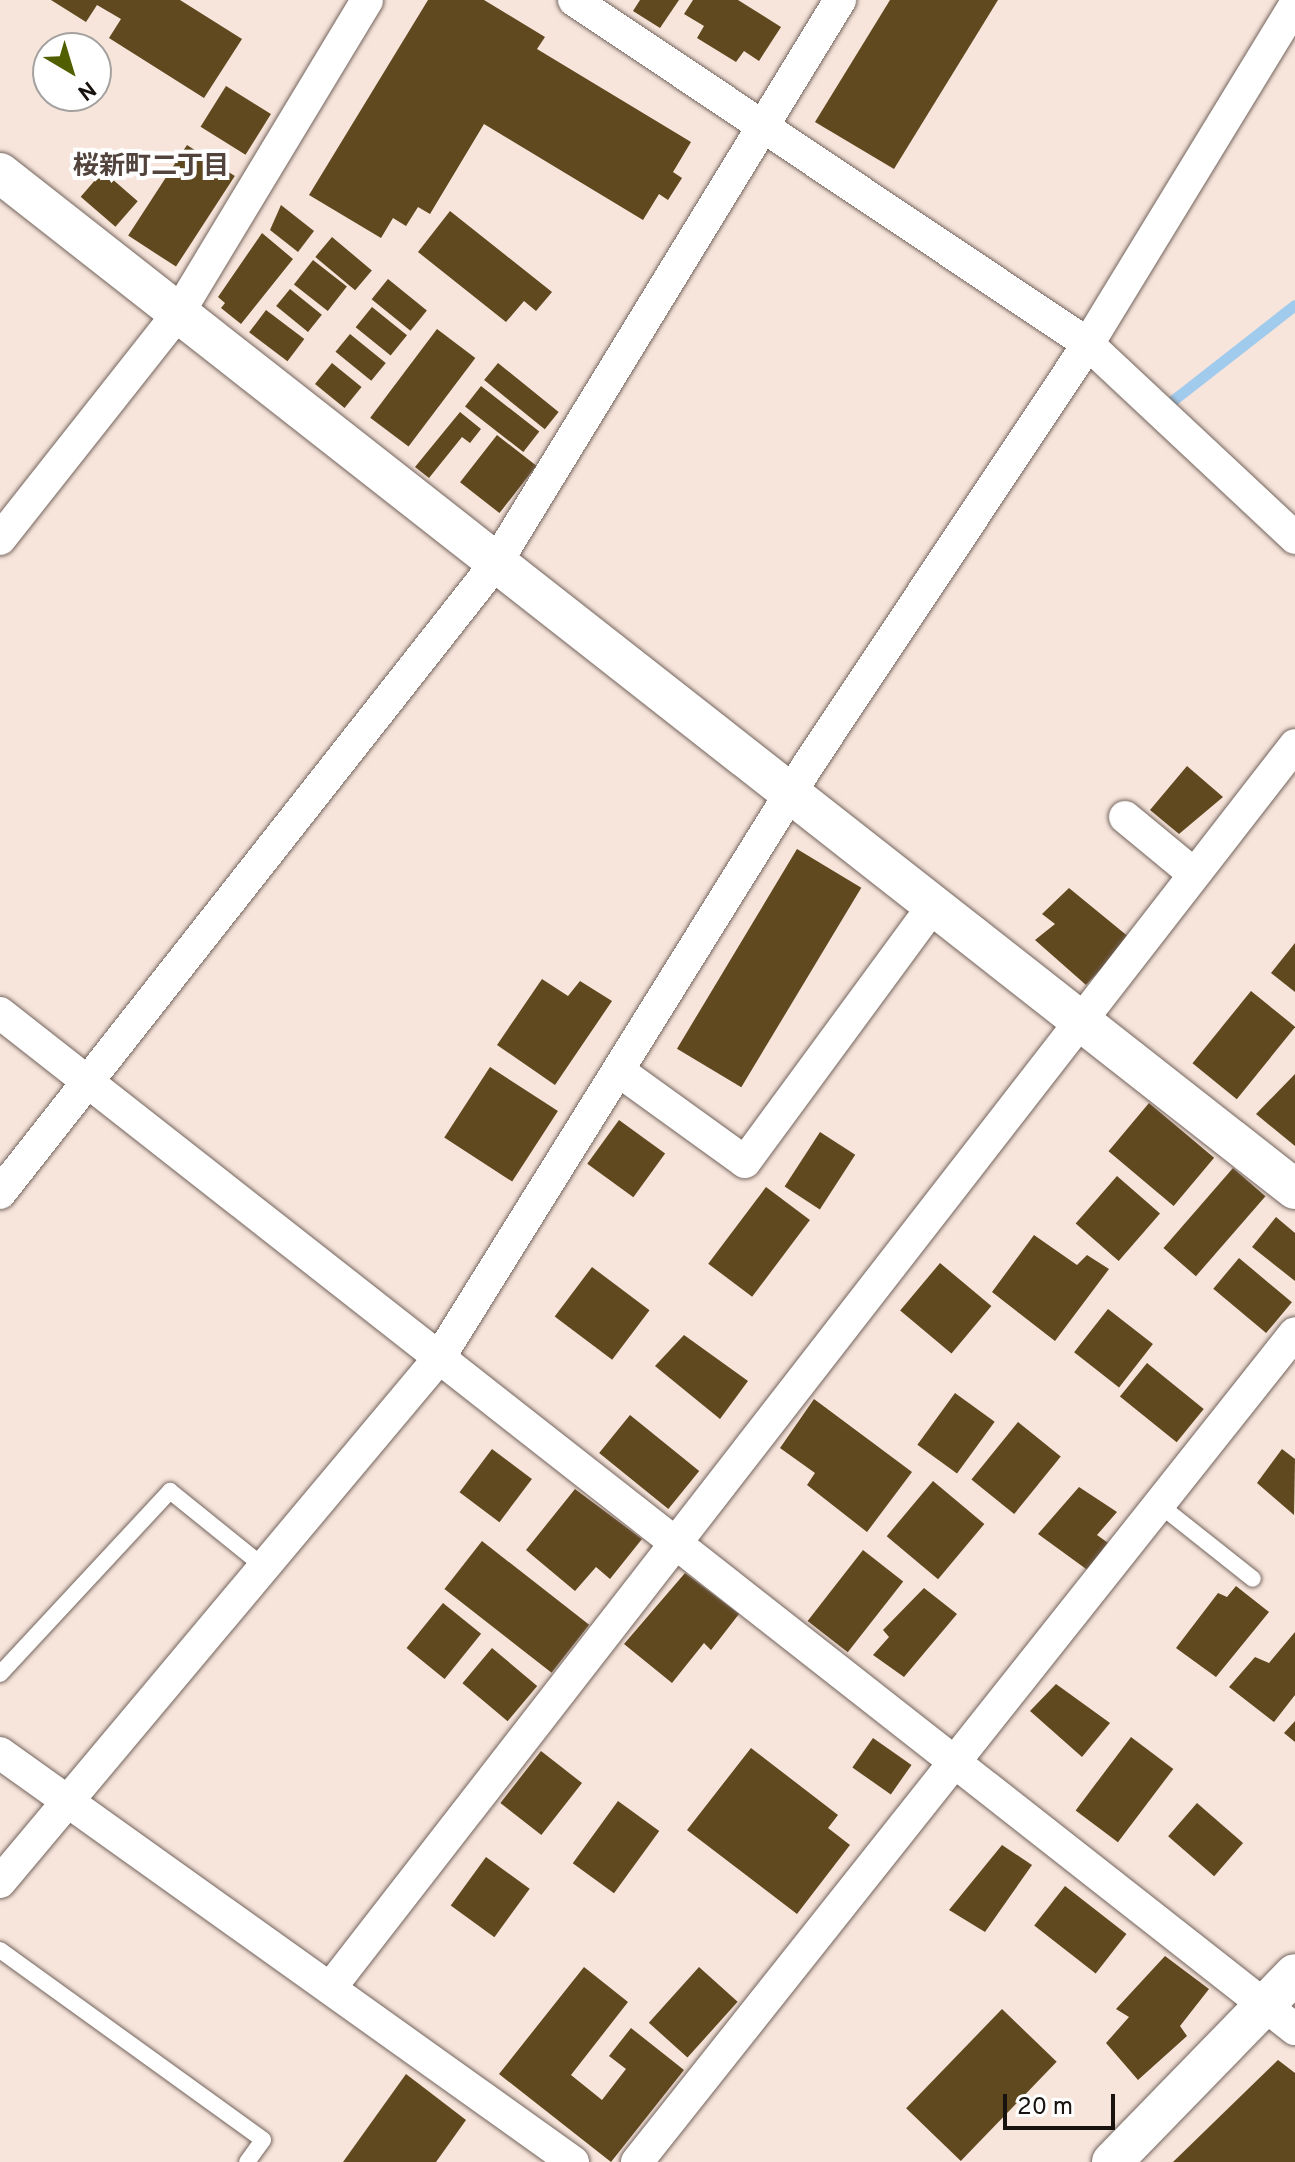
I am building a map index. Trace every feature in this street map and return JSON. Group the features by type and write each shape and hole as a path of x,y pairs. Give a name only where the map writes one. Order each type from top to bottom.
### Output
{"street":[{"path":"0,539 179,312 367,0"},
{"path":"574,0 1088,344 1295,538"},
{"path":"0,1193 496,563 840,0"},
{"path":"0,1882 439,1358 790,794 1088,344 1295,5"},
{"path":"0,173 1295,1189"},
{"path":"331,1987 1083,1024 1295,745"},
{"path":"1125,817 1194,874"},
{"path":"619,1071 745,1162 933,906"},
{"path":"0,1013 1280,2018"},
{"path":"637,2162 1161,1506 1295,1333"},
{"path":"0,1753 573,2162"},
{"path":"1112,2162 1280,2018 1295,1974"}],"lane":[{"path":"0,1674 170,1491 263,1566"},
{"path":"1161,1506 1253,1579"},
{"path":"0,1950 263,2140 247,2162"}],"building":[{"path":"51,0 180,0 242,39 204,98 112,40 112,33 121,19 97,5 86,22"},
{"path":"428,0 484,0 545,37 537,49 691,142 673,172 682,178 668,200 659,194 643,220 484,124 430,214 418,207 406,226 393,218 381,238 309,195"},
{"path":"640,0 679,0 660,28 633,11"},
{"path":"693,0 738,0 781,27 759,61 744,51 736,62 697,38 704,26 684,14"},
{"path":"890,0 998,0 894,169 815,122"},
{"path":"226,86 271,114 246,155 201,127"},
{"path":"187,145 235,176 176,267 128,236"},
{"path":"103,171 138,201 115,227 81,197"},
{"path":"281,205 314,231 298,252 270,230"},
{"path":"450,211 552,292 536,311 524,301 506,322 418,252"},
{"path":"262,233 293,259 241,324 221,308 225,303 218,297"},
{"path":"332,237 372,270 355,290 315,257"},
{"path":"313,260 347,286 328,311 294,284"},
{"path":"388,279 427,310 410,331 372,299"},
{"path":"290,289 322,315 308,332 276,306"},
{"path":"372,307 407,335 391,356 356,327"},
{"path":"266,310 304,339 287,361 249,332"},
{"path":"437,329 475,358 409,447 370,418"},
{"path":"350,334 386,363 371,381 336,352"},
{"path":"332,363 362,387 345,408 315,384"},
{"path":"498,363 559,412 545,429 484,380"},
{"path":"481,386 539,432 523,452 465,406"},
{"path":"460,412 481,429 470,443 462,437 429,478 415,467"},
{"path":"497,435 536,466 499,513 460,482"},
{"path":"1187,766 1223,797 1179,834 1150,810"},
{"path":"797,849 861,888 741,1087 677,1049"},
{"path":"1069,888 1130,938 1086,985 1035,940 1055,924 1042,914"},
{"path":"1295,943 1295,992 1271,973"},
{"path":"542,979 568,996 580,981 612,1001 555,1085 497,1045"},
{"path":"1251,991 1295,1027 1237,1099 1192,1063"},
{"path":"490,1067 558,1111 512,1182 444,1137"},
{"path":"1295,1074 1295,1146 1256,1114"},
{"path":"1149,1103 1214,1158 1174,1206 1109,1151"},
{"path":"619,1120 665,1154 633,1197 587,1164"},
{"path":"820,1132 855,1155 820,1209 785,1187"},
{"path":"1233,1168 1265,1196 1196,1276 1163,1248"},
{"path":"1117,1176 1160,1213 1119,1261 1076,1224"},
{"path":"766,1187 810,1220 752,1297 708,1264"},
{"path":"1276,1217 1295,1233 1295,1281 1252,1247"},
{"path":"1034,1235 1077,1265 1087,1255 1109,1269 1055,1341 992,1292"},
{"path":"1239,1258 1292,1302 1266,1333 1213,1289"},
{"path":"940,1263 991,1306 951,1354 900,1310"},
{"path":"592,1267 650,1310 612,1360 555,1317"},
{"path":"1108,1309 1153,1344 1119,1387 1074,1352"},
{"path":"684,1335 748,1381 720,1419 655,1366"},
{"path":"1147,1363 1204,1409 1177,1442 1120,1396"},
{"path":"955,1393 995,1422 957,1474 917,1445"},
{"path":"814,1399 912,1472 867,1532 807,1485 815,1473 780,1448"},
{"path":"630,1415 699,1471 668,1509 599,1453"},
{"path":"1018,1422 1061,1457 1014,1514 971,1480"},
{"path":"492,1449 532,1479 499,1522 460,1492"},
{"path":"1282,1449 1295,1459 1294,1515 1257,1483"},
{"path":"933,1481 984,1524 938,1579 887,1536"},
{"path":"1079,1487 1117,1512 1097,1535 1111,1545 1093,1574 1038,1534"},
{"path":"575,1489 642,1539 610,1579 596,1567 575,1591 526,1550"},
{"path":"482,1541 589,1625 552,1673 444,1589"},
{"path":"863,1550 903,1581 848,1652 808,1621"},
{"path":"685,1573 739,1614 711,1650 704,1643 672,1683 624,1644"},
{"path":"1236,1586 1269,1612 1216,1677 1176,1648 1218,1593 1227,1597"},
{"path":"924,1588 957,1614 904,1677 873,1655 889,1637 883,1630"},
{"path":"443,1603 481,1634 445,1679 406,1648"},
{"path":"1295,1632 1295,1695 1274,1722 1229,1687 1255,1657 1269,1663"},
{"path":"492,1648 537,1686 508,1721 462,1683"},
{"path":"1056,1684 1110,1723 1082,1757 1030,1711"},
{"path":"1295,1721 1295,1742 1284,1733"},
{"path":"1131,1737 1173,1769 1118,1842 1076,1810"},
{"path":"873,1738 912,1765 891,1794 852,1767"},
{"path":"751,1748 838,1815 828,1828 850,1845 797,1914 687,1830"},
{"path":"541,1751 582,1783 541,1835 500,1803"},
{"path":"618,1801 659,1831 614,1893 573,1863"},
{"path":"1197,1803 1243,1843 1214,1876 1168,1836"},
{"path":"1002,1845 1032,1865 985,1932 949,1910"},
{"path":"486,1857 530,1889 494,1937 451,1906"},
{"path":"1065,1886 1126,1934 1096,1973 1034,1925"},
{"path":"1165,1956 1209,1989 1180,2026 1187,2036 1138,2080 1106,2043 1129,2017 1116,2009"},
{"path":"584,1967 628,2002 571,2075 602,2100 626,2069 609,2056 631,2028 684,2070 611,2162 499,2074"},
{"path":"699,1967 738,2002 687,2058 649,2023"},
{"path":"1002,2009 1057,2062 961,2161 906,2108"},
{"path":"1278,2060 1295,2073 1295,2162 1173,2162"},
{"path":"406,2074 466,2120 436,2162 343,2162"}],"waterway":[{"path":"1163,408 1295,305"}],"district":[{"name":"桜新町二丁目","path":"151,168"}]}
